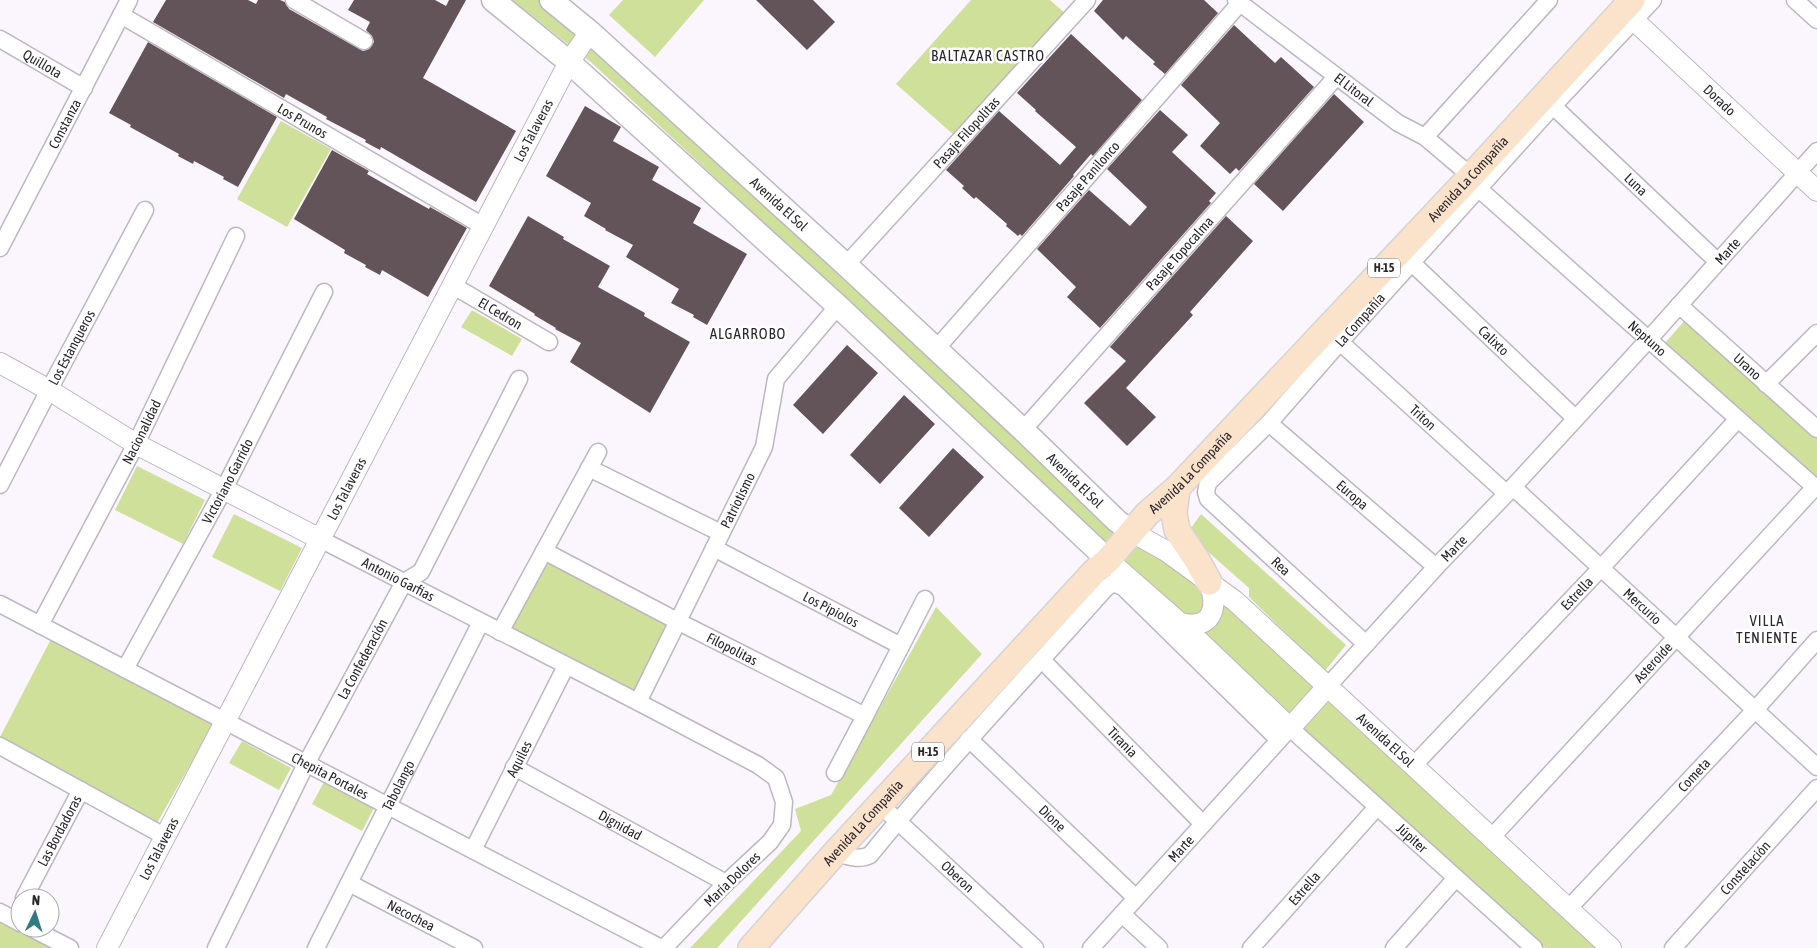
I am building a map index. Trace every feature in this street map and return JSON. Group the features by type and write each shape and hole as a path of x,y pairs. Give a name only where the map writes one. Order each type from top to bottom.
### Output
{"main road":[{"path":"493,0 569,62 838,306 1108,560"},
{"name":"Avenida El Sol","path":"551,0 590,32 846,265 1024,430 1117,521 1132,532"},
{"name":"Avenida La Compañía","path":"752,948 880,805 1094,572 1108,560 1147,514 1177,488 1475,182 1630,10"},
{"path":"1177,488 1174,514 1177,530 1198,560 1209,582"}],"street":[{"name":"Constanza","path":"0,248 129,0"},
{"path":"294,0 364,41"},
{"name":"Pasaje Filopolitas","path":"846,265 1087,0"},
{"path":"1425,137 1549,0"},
{"name":"La Compañía","path":"1208,483 1269,423 1411,262 1475,182 1553,106 1630,10 1653,0"},
{"path":"1795,0 1817,20"},
{"name":"El Litoral","path":"1238,1 1398,123 1425,137 1475,182"},
{"name":"Pasaje Panilonco","path":"936,349 1238,1"},
{"name":"Dorado","path":"1630,10 1817,191"},
{"name":"Los Prunos","path":"121,15 483,226"},
{"name":"Los Talaveras","path":"107,948 569,62 590,32"},
{"name":"Quillota","path":"0,39 84,88"},
{"name":"Pasaje Topocalma","path":"1024,430 1336,77"},
{"name":"Luna","path":"1553,106 1718,262"},
{"name":"Marte","path":"1096,946 1136,898 1327,687 1436,567 1510,490 1817,151"},
{"name":"Neptuno","path":"1475,182 1816,488"},
{"name":"Los Estanqueros","path":"0,485 48,390 145,210"},
{"name":"Nacionalidad","path":"40,625 136,444 236,236"},
{"name":"Calixto","path":"1411,262 1575,418"},
{"name":"El Cedron","path":"452,285 549,342"},
{"name":"Victoriano Garrido","path":"125,669 224,489 324,292"},
{"name":"Urano","path":"1679,304 1817,429"},
{"name":"Patriotismo","path":"638,702 764,447 776,379 838,306"},
{"path":"1766,384 1817,333"},
{"name":"Triton","path":"1340,342 1510,490"},
{"name":"Antonio Garfias","path":"0,363 136,444 638,702 758,766 776,778 784,802"},
{"name":"La Confederación","path":"216,948 306,764 404,582 421,572 519,379"},
{"name":"Estrella","path":"1413,766 1601,568 1738,419"},
{"name":"Europa","path":"1269,423 1436,567"},
{"path":"500,632 598,452"},
{"path":"589,468 721,533"},
{"name":"Rea","path":"1208,483 1206,492 1208,499 1366,644"},
{"name":"Asteroide","path":"1492,838 1816,488"},
{"name":"Mercurio","path":"1510,490 1601,568 1817,767"},
{"name":"Avenida El Sol","path":"1132,532 1166,551 1235,601 1611,948"},
{"name":"Los Pipiolos","path":"714,548 902,646"},
{"name":"Filopolitas","path":"544,551 865,716"},
{"path":"1108,560 1180,623 1285,734"},
{"path":"1180,623 1190,626 1198,625 1213,611 1213,593 1209,582"},
{"name":"Júpiter","path":"836,853 857,859 864,859 870,855 968,739 1106,588 1113,584 1124,587 1285,734 1377,807 1534,948"},
{"path":"835,773 926,599"},
{"name":"Chepita Portales","path":"0,604 662,948"},
{"name":"Tabolango","path":"316,948 481,622"},
{"name":"Cometa","path":"1568,909 1817,640"},
{"name":"Tirania","path":"1042,660 1203,824"},
{"name":"Aquiles","path":"473,850 566,666"},
{"name":"Dione","path":"968,739 1136,898"},
{"path":"2,751 81,790 166,837"},
{"name":"Dignidad","path":"514,767 726,883"},
{"name":"Constelación","path":"1673,948 1817,788"},
{"name":"Las Bordadoras","path":"29,888 81,790"},
{"name":"María Dolores","path":"662,948 726,883 770,842 782,825 784,802"},
{"name":"Oberon","path":"880,805 1036,948"},
{"name":"Estrella","path":"1251,948 1377,807"},
{"path":"1394,948 1456,878"},
{"name":"Necochea","path":"349,883 474,948"},
{"path":"1122,914 1159,948"},
{"path":"50,938 70,948"}],"green space":[{"path":"512,0 541,0 806,243 1208,584 1328,690 1323,697 1598,948 1545,948 1460,875 1181,621 848,301 593,64"},
{"path":"623,0 704,0 655,57 609,15"},
{"path":"971,0 1050,0 1073,20 963,143 896,84"},
{"path":"281,121 331,149 287,227 237,199"},
{"path":"472,310 522,339 512,356 461,327"},
{"path":"1686,319 1817,436 1817,479 1665,343"},
{"path":"137,466 205,500 183,544 115,510"},
{"path":"234,514 302,548 280,591 212,557"},
{"path":"1201,514 1346,645 1325,671 1249,597 1249,588 1190,536 1191,528"},
{"path":"544,551 672,619 630,700 500,632"},
{"path":"936,607 982,654 717,948 690,948 801,831 795,809 831,795"},
{"path":"51,639 214,723 157,823 0,737"},
{"path":"242,741 291,768 279,790 229,763"},
{"path":"324,782 374,808 362,831 312,804"},
{"path":"0,921 10,926 10,938 34,938 54,948 0,948"}],"building":[{"path":"166,0 248,0 256,4 258,0 280,0 285,2 289,9 363,51 369,49 374,42 372,36 366,30 370,22 348,10 354,0 435,0 446,6 449,0 466,0 423,78 516,131 476,202 381,147 380,150 365,142 366,140 326,119 327,117 286,94 284,98 153,22"},
{"path":"756,0 813,0 835,22 807,50"},
{"path":"1103,0 1204,0 1218,13 1165,74 1153,64 1155,62 1126,36 1123,40 1094,11"},
{"path":"1234,25 1275,63 1281,57 1314,87 1239,171 1236,168 1230,174 1200,146 1220,123 1181,85"},
{"path":"1071,34 1142,100 1093,156 1091,154 1022,236 1020,234 1018,236 976,197 974,199 962,188 964,186 946,170 999,111 1060,165 1076,147 1017,93"},
{"path":"148,42 277,117 238,187 194,161 193,164 178,156 179,154 109,113"},
{"path":"1334,94 1364,122 1283,211 1254,184"},
{"path":"585,106 621,127 613,141 659,167 652,180 701,208 693,223 747,254 707,325 693,317 694,315 671,303 679,289 626,257 633,245 584,216 591,203 546,176"},
{"path":"1160,110 1188,135 1172,152 1216,193 1209,201 1211,203 1100,328 1067,297 1076,287 1037,249 1089,190 1130,226 1147,207 1107,169"},
{"path":"332,150 369,171 367,174 467,228 428,297 382,270 380,275 365,267 366,265 344,253 345,250 294,219"},
{"path":"528,216 610,266 598,287 645,313 644,316 690,342 650,413 570,362 581,343 555,329 535,314 489,286"},
{"path":"1226,216 1253,241 1190,312 1193,315 1126,388 1156,417 1127,446 1084,403 1126,361 1110,347"},
{"path":"847,345 878,373 823,434 793,405"},
{"path":"904,395 935,424 880,484 850,455"},
{"path":"953,448 984,477 929,537 899,508"}],"district":[{"name":"BALTAZAR CASTRO","path":"988,56"},
{"name":"ALGARROBO","path":"748,334"},
{"name":"VILLA TENIENTE","path":"1767,630"}]}
